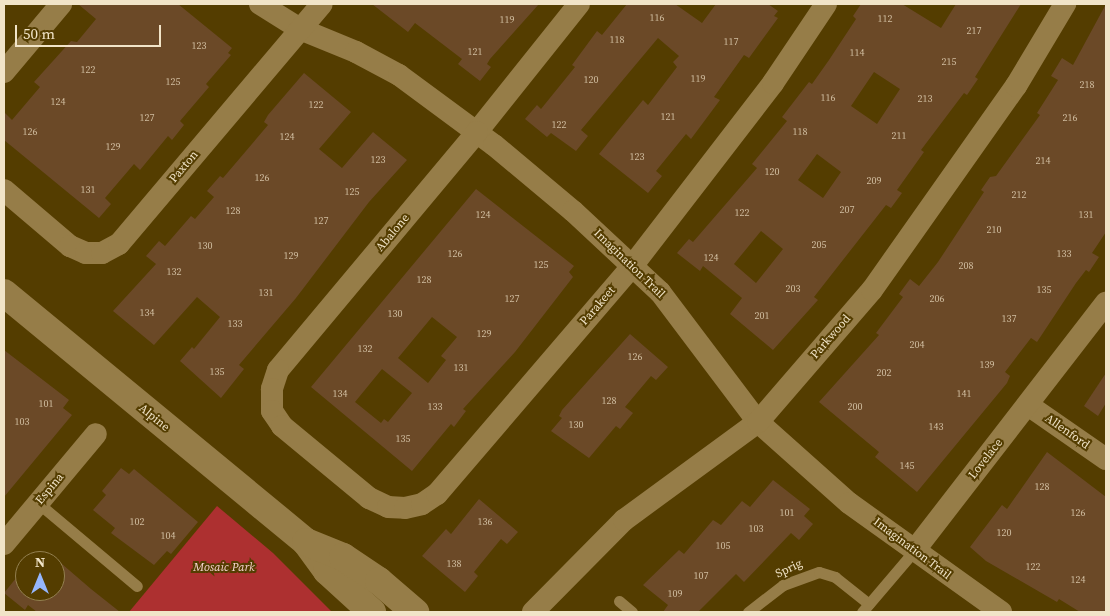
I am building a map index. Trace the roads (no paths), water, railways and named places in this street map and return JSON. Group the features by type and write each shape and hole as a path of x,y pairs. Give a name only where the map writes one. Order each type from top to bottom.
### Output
{"street":[{"path":"4,72 61,4"},
{"name":"Imagination Trail","path":"260,4 300,29 356,52 399,75 477,132 573,211 660,292 758,422 849,503 1001,612"},
{"name":"Paxton","path":"4,190 78,250 102,253 119,244 322,4"},
{"name":"Abalone","path":"325,462 282,426 272,411 272,389 278,370 477,132 579,4"},
{"name":"Parakeet","path":"325,462 369,498 388,507 405,508 422,504 437,494 633,266 773,83 826,4"},
{"name":"Parkwood","path":"533,612 624,520 758,422 872,290 1016,86 1065,4"},
{"name":"Alpine","path":"4,293 306,542 327,571 372,612"},
{"name":"Lovelace","path":"914,551 1106,303"},
{"name":"Allenford","path":"1028,405 1106,459"},
{"name":"Espina","path":"4,544 96,434"},
{"name":"Alpine","path":"306,542 342,557 379,581 415,612"}],"lane":[{"path":"38,503 137,586"},
{"name":"Lovelace","path":"866,608 914,551"},
{"name":"Sprig","path":"748,612 783,585 819,572 834,577 866,608"},
{"path":"618,601 632,612"}],"park label":[{"name":"Mosaic Park","path":"224,568"}]}
